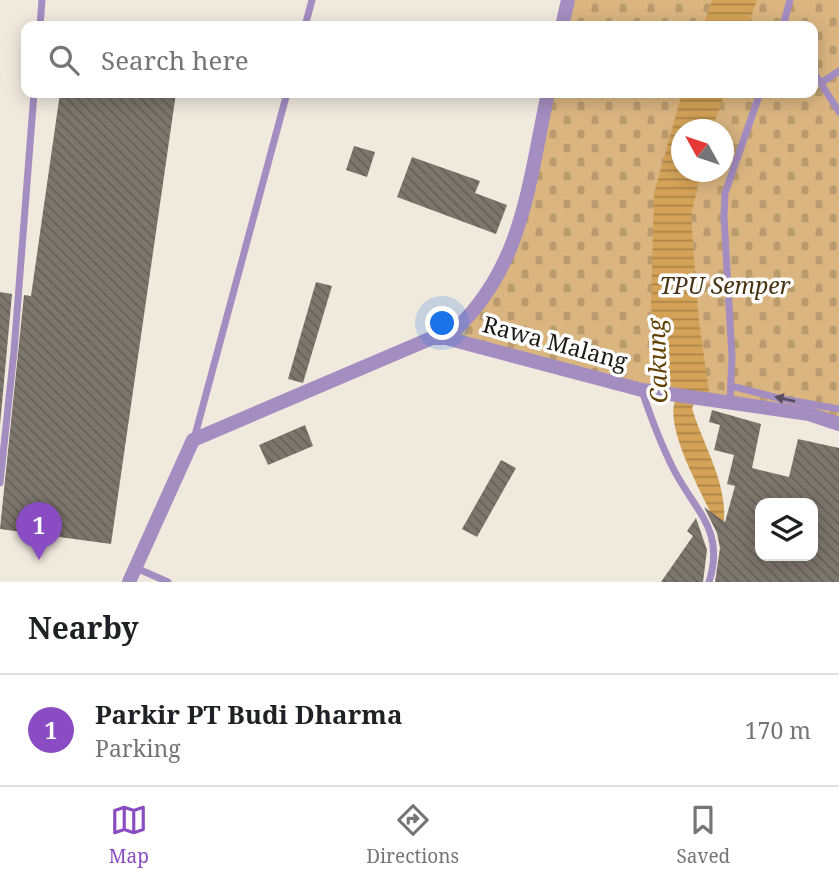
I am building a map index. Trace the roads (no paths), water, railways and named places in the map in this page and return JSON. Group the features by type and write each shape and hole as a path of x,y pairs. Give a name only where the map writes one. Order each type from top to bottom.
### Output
{"street":[{"path":"563,21 568,0"},
{"path":"446,338 462,324 499,278 518,231 547,98"},
{"name":"Rawa Malang","path":"194,440 424,341 446,338 647,391 809,414 839,424"},
{"path":"129,582 194,440"}],"lane":[{"path":"40,21 42,0"},
{"path":"306,21 312,0"},
{"path":"785,21 790,0"},
{"path":"821,83 839,71"},
{"path":"818,78 839,112"},
{"path":"0,483 14,351 34,98"},
{"path":"194,440 286,98"},
{"path":"730,402 731,317 723,217 725,194 758,98"},
{"path":"731,386 839,409"},
{"path":"647,391 651,418 675,472 710,531 716,561 709,582"},
{"path":"135,568 168,582"}],"water":[{"path":"712,0 757,0 750,21 705,21"},
{"path":"681,98 723,98 716,119 675,119"},
{"name":"Cakung","path":"671,132 671,182 699,182 691,216 699,321 710,399 656,391 651,303 654,193"},
{"path":"676,398 697,399 692,408 716,471 724,503 721,535 681,447 673,412"}],"place":[{"name":"Parkir PT Budi Dharma","path":"39,560"}],"park label":[{"name":"TPU Semper","path":"725,286"}]}
